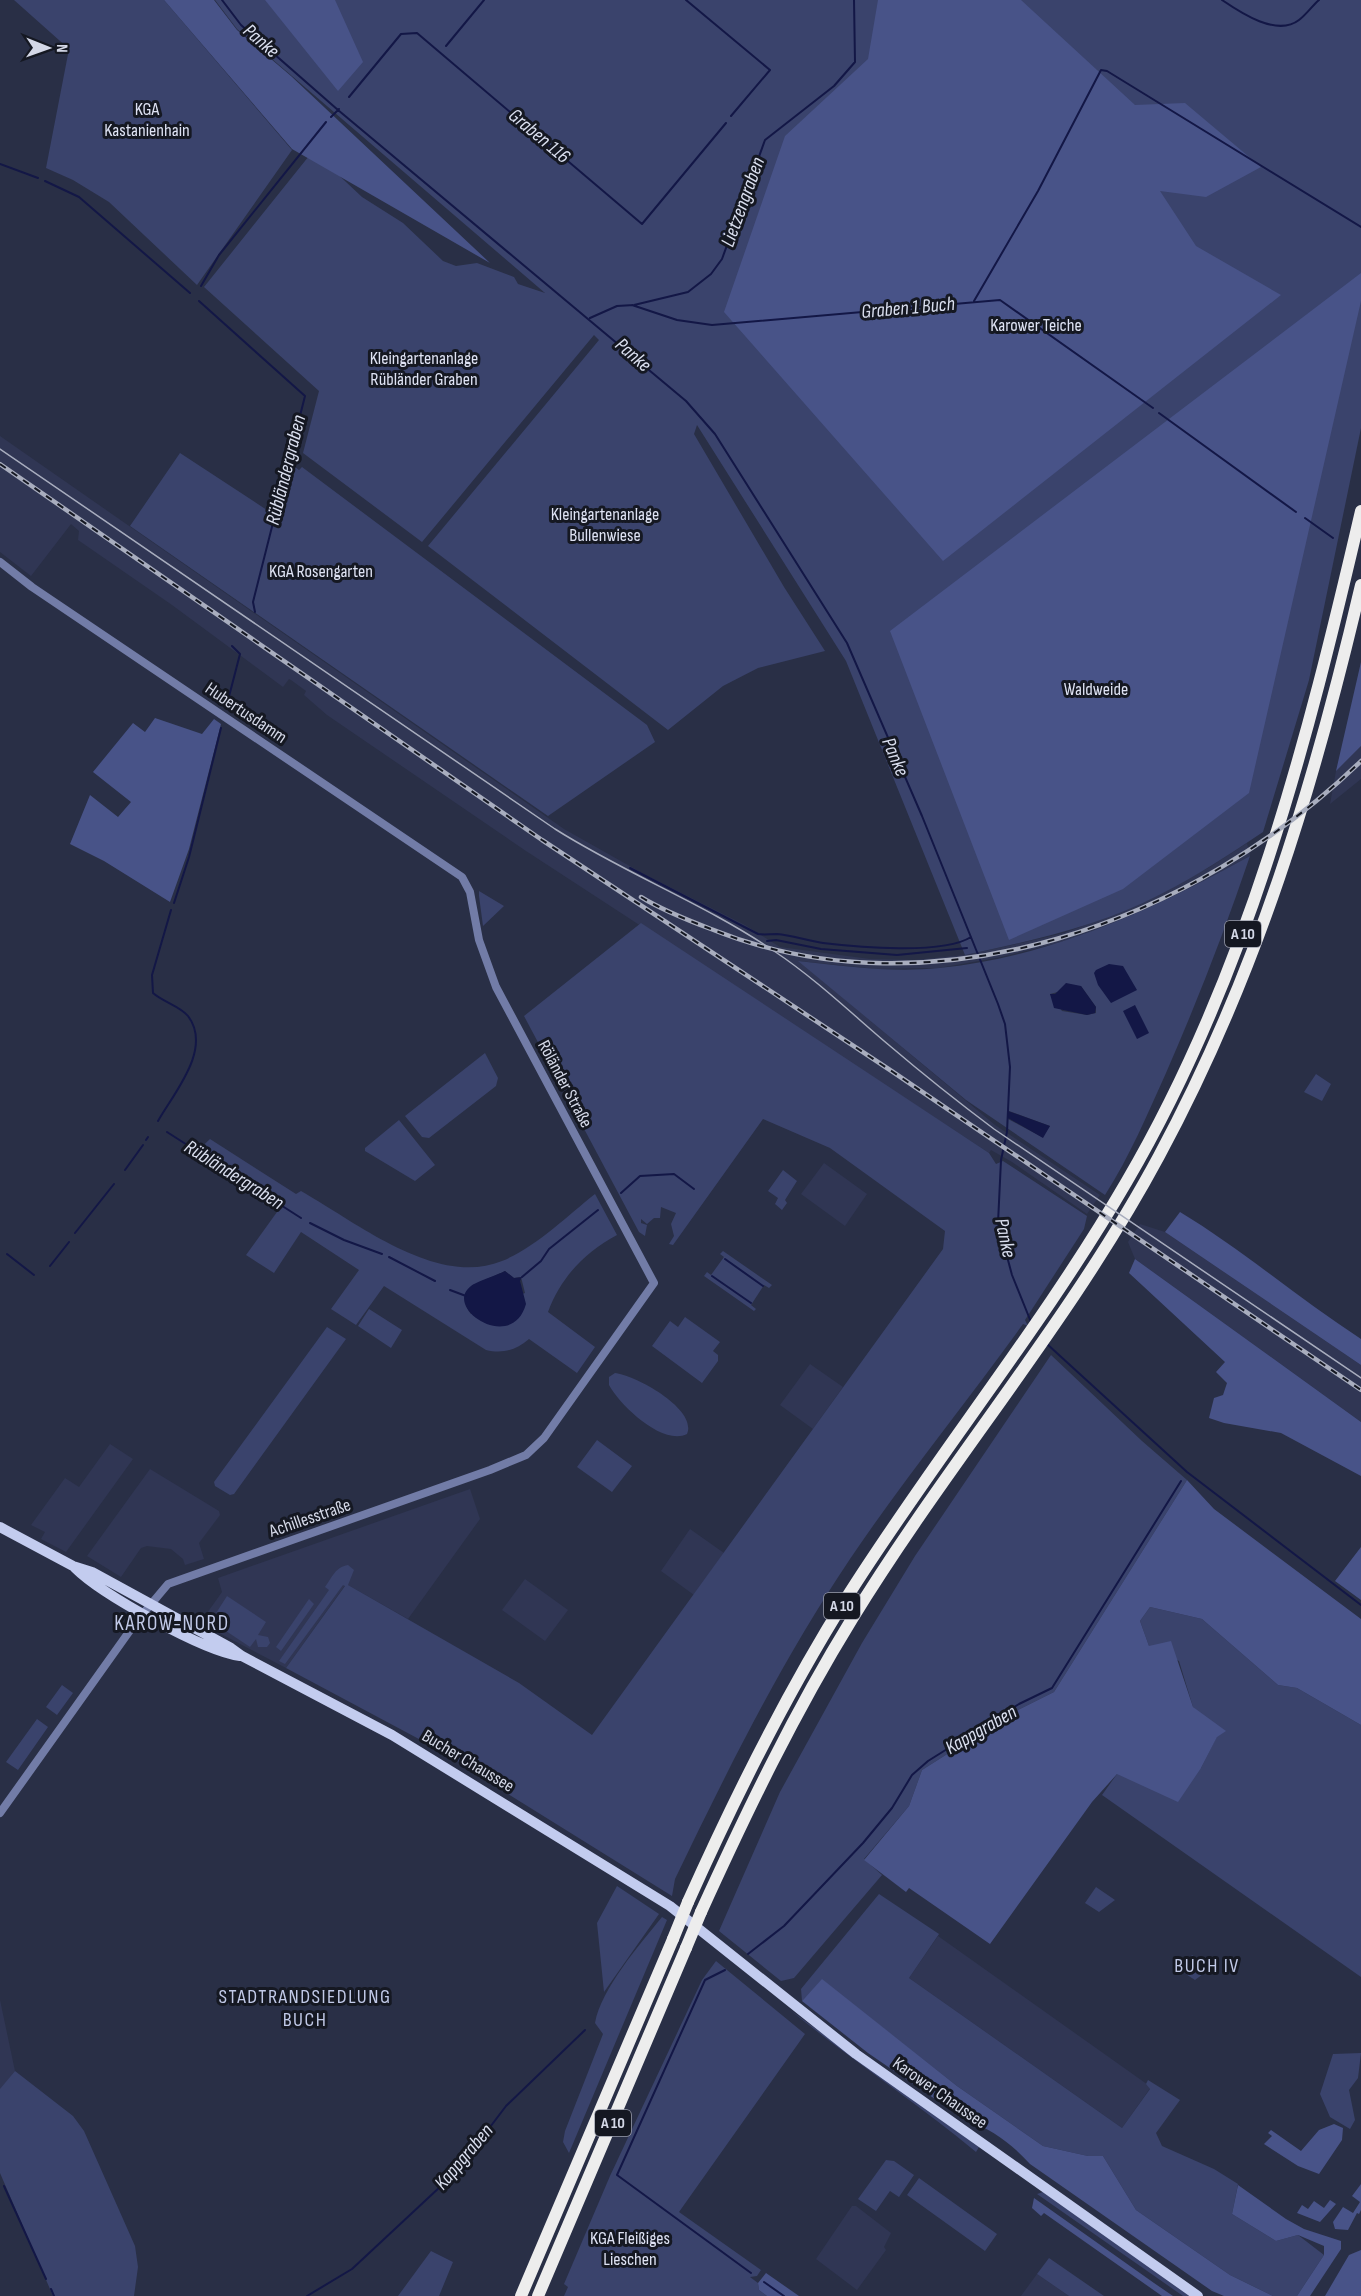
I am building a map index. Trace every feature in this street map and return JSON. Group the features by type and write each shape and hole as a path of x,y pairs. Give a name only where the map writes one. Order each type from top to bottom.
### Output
{"highway":[{"name":"A 10","path":"521,2296 688,1902 725,1820 781,1709 847,1597 1034,1326 1128,1180 1171,1102 1222,988 1264,878 1291,793 1323,675 1361,511"},
{"name":"A 10","path":"538,2296 686,1948 761,1782 792,1722 853,1617 1113,1236 1158,1158 1200,1076 1251,960 1283,873 1340,676 1361,585"}],"main road":[{"name":"Bucher Chaussee","path":"0,1527 73,1566 92,1572 242,1656 392,1735 670,1906"},
{"name":"Bucher Chaussee","path":"73,1566 85,1578 142,1613 213,1648 242,1656"},
{"name":"Karower Chaussee","path":"670,1906 856,2054 1198,2296"}],"street":[{"name":"Hubertusdamm","path":"0,562 46,596 450,868 462,877 470,892"},
{"name":"Röländer Straße","path":"470,892 481,947 496,987 654,1283"},
{"name":"Achillesstraße","path":"0,1813 142,1613 168,1584 490,1470 526,1455 544,1438 654,1283"}],"shaded area":[{"path":"0,436 564,829 642,873 745,925 780,947 870,959 914,960 965,955 1012,945 1064,933 1130,908 1208,868 1247,843 1250,856 1192,888 1115,923 1058,943 1001,957 939,968 876,969 799,961 995,1125 1100,1195 1087,1214 1012,1162 991,1150 989,1153 526,851 327,715 304,695 306,691 291,680 289,679 283,687 172,605 78,540 79,531 71,524 31,576 0,552"},
{"path":"1361,746 1361,779 1330,804 1336,771"},
{"path":"1109,964 1123,966 1137,990 1111,1003 1098,985 1094,973"},
{"path":"1066,983 1081,986 1096,1007 1095,1013 1087,1015 1054,1008 1050,994 1055,994"},
{"path":"1135,1005 1149,1033 1137,1039 1123,1011"},
{"path":"1008,1111 1050,1126 1043,1138 1008,1118"},
{"path":"824,1163 867,1194 845,1226 801,1194"},
{"path":"1140,1224 1165,1232 1361,1365 1361,1422 1135,1259 1128,1242"},
{"path":"505,1271 514,1278 522,1277 520,1281 526,1304 518,1318 507,1325 495,1326 482,1322 472,1315 465,1305 464,1295 474,1284"},
{"path":"810,1364 843,1387 813,1429 780,1405"},
{"path":"110,1444 133,1459 66,1552 41,1539 45,1532 31,1525 65,1478 79,1487"},
{"path":"150,1469 219,1511 220,1515 199,1543 204,1559 185,1565 183,1559 171,1549 147,1546 141,1548 121,1577 87,1556"},
{"path":"470,1489 480,1519 408,1619 346,1584 286,1668 200,1623 222,1592 218,1578"},
{"path":"690,1529 724,1553 694,1595 661,1571"},
{"path":"525,1579 568,1610 545,1641 502,1610"},
{"path":"938,1936 1151,2087 1122,2128 909,1978"},
{"path":"0,2000 15,2071 1,2090 0,2089"},
{"path":"852,2206 856,2206 891,2233 884,2247 886,2250 857,2290 816,2259"},
{"path":"1037,2274 1069,2296 1021,2296"}],"green space":[{"name":"KGA Kastanienhain","path":"14,0 164,0 292,150 197,285 109,202 73,180 46,168 69,49"},
{"path":"164,0 214,0 237,30 291,76 490,263 292,149"},
{"name":"Karower Teiche","path":"215,0 1361,0 1361,428 1309,680 1263,832 1226,857 1174,887 1114,915 1065,931 965,955 846,661 697,425 694,434 784,587 825,651 758,668 723,686 668,730 428,546 599,340 594,335 422,542 303,453 319,391 204,287 313,151 362,197 403,223 443,261 456,266 477,263 514,277 518,284 545,293 237,29"},
{"path":"265,0 335,0 363,62 338,91"},
{"path":"878,0 1021,0 1135,105 1185,103 1261,167 1206,197 1160,191 1196,246 1281,295 943,561 724,312 785,136 868,59"},
{"name":"Waldweide","path":"1361,273 1361,301 1249,793 1123,889 1009,940 890,631"},
{"name":"KGA Rosengarten","path":"180,453 273,514 286,460 299,470 302,467 647,725 655,742 548,816 130,526"},
{"path":"1361,662 1361,746 1336,771"},
{"path":"155,718 202,734 214,719 221,724 189,849 170,902 104,861 70,844 90,795 118,817 131,802 93,772 133,723 145,732"},
{"path":"1250,856 1200,993 1138,1135 1105,1195 966,1100 798,961 904,970 981,962 1061,942 1100,928 1214,876","holes":["1081,986 1096,1007 1096,1013 1087,1015 1062,1011 1050,994","1009,1111 1050,1126 1042,1137 1008,1119"]},
{"path":"479,891 504,906 483,926 479,896"},
{"path":"641,923 989,1153 996,1164 1003,1161 1087,1216 1084,1229 1025,1320 1028,1326 1023,1324 913,1470 850,1559 801,1636 736,1756 675,1879 672,1896 432,1746 286,1668 345,1586 343,1585 285,1664 279,1661 329,1590 325,1587 334,1573 348,1565 354,1570 348,1585 519,1683 592,1735 943,1249 945,1231 830,1148 763,1119 673,1245 669,1244 674,1236 671,1224 676,1213 661,1207 660,1218 654,1218 647,1224 641,1219 641,1223 647,1225 645,1236 639,1232 524,1016"},
{"path":"485,1053 498,1078 496,1086 429,1138 422,1137 405,1116"},
{"path":"1316,1074 1331,1084 1322,1101 1304,1092"},
{"path":"399,1120 435,1165 415,1181 365,1151 365,1148"},
{"path":"210,1139 296,1194 301,1191 398,1248 424,1259 451,1266 477,1267 502,1261 515,1255 550,1231 595,1194 617,1235 595,1249 575,1267 553,1299 548,1312 595,1347 577,1373 529,1339 509,1350 498,1352 486,1350 384,1286 356,1325 331,1309 359,1270 301,1232 274,1273 246,1255 277,1212 191,1157","holes":["505,1271 514,1278 521,1277 525,1293 471,1314 465,1297 473,1286"]},
{"path":"783,1170 797,1181 785,1200 787,1203 782,1210 775,1204 778,1198 768,1191"},
{"path":"1180,1212 1226,1242 1361,1339 1361,1365 1165,1232"},
{"path":"723,1251 772,1285 769,1288 764,1285 751,1305 756,1309 754,1311 704,1276 707,1272 711,1275 724,1257 720,1254"},
{"path":"1135,1259 1361,1422 1361,1476 1281,1433 1224,1423 1209,1418 1214,1398 1223,1395 1227,1383 1216,1372 1225,1362 1129,1273"},
{"path":"369,1309 402,1330 391,1348 358,1326"},
{"path":"685,1317 720,1342 713,1351 718,1355 718,1361 702,1383 652,1346 670,1321 678,1327"},
{"path":"327,1327 346,1339 234,1494 230,1495 215,1486 214,1482"},
{"path":"1051,1355 1187,1480 1054,1692 1012,1713 922,1770 909,1806 864,1859 882,1875 794,1978 781,1981 719,1931 780,1792 862,1643 915,1556"},
{"path":"615,1373 636,1380 674,1404 688,1424 687,1434 677,1436 666,1434 643,1422 622,1403 609,1385 609,1377"},
{"path":"597,1440 632,1466 612,1492 577,1467"},
{"path":"1187,1480 1214,1509 1361,1619 1361,1725 1297,1688 1278,1685 1202,1619 1150,1607 1140,1621 1149,1646 1171,1641 1193,1707 1226,1731 1217,1737 1201,1768 1178,1802 1117,1774 1092,1802 990,1944 909,1888 906,1892 864,1860 909,1806 922,1770 1012,1713 1054,1692"},
{"path":"1361,1547 1361,1600 1335,1581"},
{"path":"227,1596 266,1622 258,1635 268,1637 270,1643 267,1647 258,1647 256,1639 250,1647 211,1621"},
{"path":"309,1599 314,1604 281,1651 276,1647"},
{"path":"1150,1607 1202,1619 1278,1685 1297,1688 1361,1725 1361,1977 1102,1795 1117,1774 1201,1768 1217,1736 1193,1707 1179,1661 1149,1646 1140,1621"},
{"path":"62,1685 73,1693 57,1715 46,1707"},
{"path":"37,1719 48,1727 18,1770 6,1762"},
{"path":"617,1886 659,1914 604,1992 597,1923"},
{"path":"1096,1887 1115,1900 1099,1912 1085,1903"},
{"path":"879,1894 939,1934 909,1978 1122,2128 1150,2089 1146,2084 1148,2080 1180,2100 1156,2133 1162,2146 1214,2169 1238,2184 1232,2214 1276,2241 1298,2235 1324,2255 1297,2296 1273,2296 1230,2275 1136,2210 1103,2156 1088,2156 1043,2146 957,2086 822,1980 802,2001 801,1989"},
{"path":"662,1917 667,1920 569,2153 563,2142 565,2131 603,2034 595,2023 599,2010 623,1967"},
{"path":"1192,1955 1211,1968 1195,1980 1181,1971"},
{"name":"KGA Fleißiges Lieschen","path":"716,1961 805,2034 679,2212 761,2270 757,2276 750,2277 758,2283 759,2290 767,2296 564,2296 568,2287 564,2284 610,2176 702,1980"},
{"path":"822,1979 957,2086 1043,2146 1088,2156 1103,2156 1136,2210 1230,2275 1273,2296 1224,2296 1212,2291 1030,2164 1001,2138 967,2121 868,2053 802,2001"},
{"path":"790,2010 979,2147 976,2152 836,2046"},
{"path":"1361,2053 1358,2078 1349,2090 1355,2120 1350,2129 1330,2117 1320,2094 1333,2054"},
{"path":"15,2071 73,2116 84,2131 135,2246 138,2267 134,2296 53,2296 0,2173 0,2089"},
{"path":"1334,2124 1343,2128 1342,2140 1319,2174 1298,2166 1264,2144 1272,2136 1268,2133 1271,2130 1301,2151 1319,2130"},
{"path":"886,2160 894,2161 914,2175 899,2197 890,2191 876,2211 858,2199"},
{"path":"919,2178 997,2234 985,2251 907,2195"},
{"path":"1361,2184 1361,2210 1359,2214 1357,2213 1348,2230 1335,2229 1333,2222 1343,2207 1353,2213 1360,2202 1352,2196"},
{"path":"1238,2185 1304,2229 1341,2241 1341,2249 1310,2296 1297,2296 1324,2255 1324,2246 1298,2235 1276,2241 1232,2214"},
{"path":"1043,2192 1192,2296 1183,2296 1037,2194"},
{"path":"1034,2198 1173,2296 1162,2296 1044,2213 1041,2216 1032,2208"},
{"path":"1330,2200 1336,2204 1320,2222 1297,2213 1302,2205 1308,2209 1314,2201 1324,2208"},
{"path":"1361,2250 1361,2296 1325,2296 1349,2255"},
{"path":"431,2251 453,2262 439,2296 398,2296"},
{"path":"1049,2258 1104,2296 1069,2296 1037,2274"},
{"path":"766,2273 799,2296 767,2296 759,2290 758,2283"}],"waterway":[{"name":"Panke","path":"222,0 241,25 338,110 686,401 715,434 847,643 922,816 1005,1024 1010,1067 1007,1132 1001,1160 998,1223 1012,1275 1031,1322"},
{"path":"446,46 484,0"},
{"path":"686,0 770,70 731,116"},
{"name":"Lietzengraben","path":"590,318 617,306 634,305 688,292 711,274 722,259 765,140 834,86 855,62 854,0"},
{"name":"Lietzengraben","path":"1222,0 1249,17 1270,25 1280,26 1290,25 1299,20 1319,0"},
{"name":"Graben 116","path":"349,97 401,34 417,33 642,224 726,123"},
{"path":"974,301 1038,191 1101,70 1107,71 1361,227"},
{"name":"Rübländergraben","path":"331,117 339,109"},
{"name":"Rübländergraben","path":"201,286 219,255 326,122"},
{"name":"Rübländergraben","path":"0,164 38,178"},
{"name":"Rübländergraben","path":"45,181 79,197 190,293"},
{"name":"Graben 1 Buch","path":"632,305 677,320 712,325 1000,300 1153,408"},
{"name":"Rübländergraben","path":"199,301 305,396 253,602 255,612"},
{"name":"Graben 1 Buch","path":"1159,413 1296,512"},
{"name":"Graben 1 Buch","path":"1305,518 1333,538"},
{"name":"Rübländergraben","path":"226,708 240,654 232,646"},
{"name":"Rübländergraben","path":"174,903 189,857 221,728"},
{"path":"630,868 758,934 777,934 838,945 877,948 941,946 958,943 971,937"},
{"name":"Rübländergraben","path":"158,1121 188,1071 196,1043 195,1029 188,1016 181,1009 153,993 152,975 171,910"},
{"path":"767,941 776,940 821,949 897,955 967,948"},
{"name":"Rübländergraben","path":"167,1132 301,1218"},
{"path":"125,1170 143,1145"},
{"path":"621,1193 640,1176 674,1174 694,1189"},
{"path":"75,1233 114,1184"},
{"path":"522,1277 541,1261 549,1249 598,1210"},
{"name":"Rübländergraben","path":"310,1223 344,1240 382,1254"},
{"path":"50,1266 69,1242"},
{"path":"7,1254 34,1275"},
{"path":"389,1257 435,1281"},
{"path":"725,1259 763,1286"},
{"path":"712,1276 751,1303"},
{"path":"450,1290 466,1296"},
{"name":"Panke","path":"1047,1344 1187,1472 1361,1605"},
{"name":"Kappgraben","path":"748,1954 784,1926 863,1843 892,1808 912,1775 928,1761 1019,1704 1052,1688 1181,1481"},
{"path":"725,1970 705,1980 617,2175 751,2273"},
{"name":"Kappgraben","path":"307,2296 352,2269 456,2172 506,2106 585,2030"},
{"path":"4,2186 46,2279"},
{"path":"764,2282 784,2296"},
{"path":"51,2289 54,2296"}],"tram line":[{"path":"0,449 555,829 609,860 721,918 774,951 819,985 954,1099 994,1129 1361,1378"}],"railway":[{"path":"0,464 542,840 893,1072 1361,1390"},
{"path":"641,897 711,929 796,954 883,963 971,958 1057,939 1141,908 1221,867 1295,818 1361,761"}],"district":[{"name":"KAROW-NORD","path":"172,1623"},
{"name":"BUCH IV","path":"1207,1966"},
{"name":"STADTRANDSIEDLUNG BUCH","path":"305,2008"}],"park label":[{"name":"Kleingartenanlage Rübländer Graben","path":"424,368"},
{"name":"Kleingartenanlage Bullenwiese","path":"605,524"}]}
